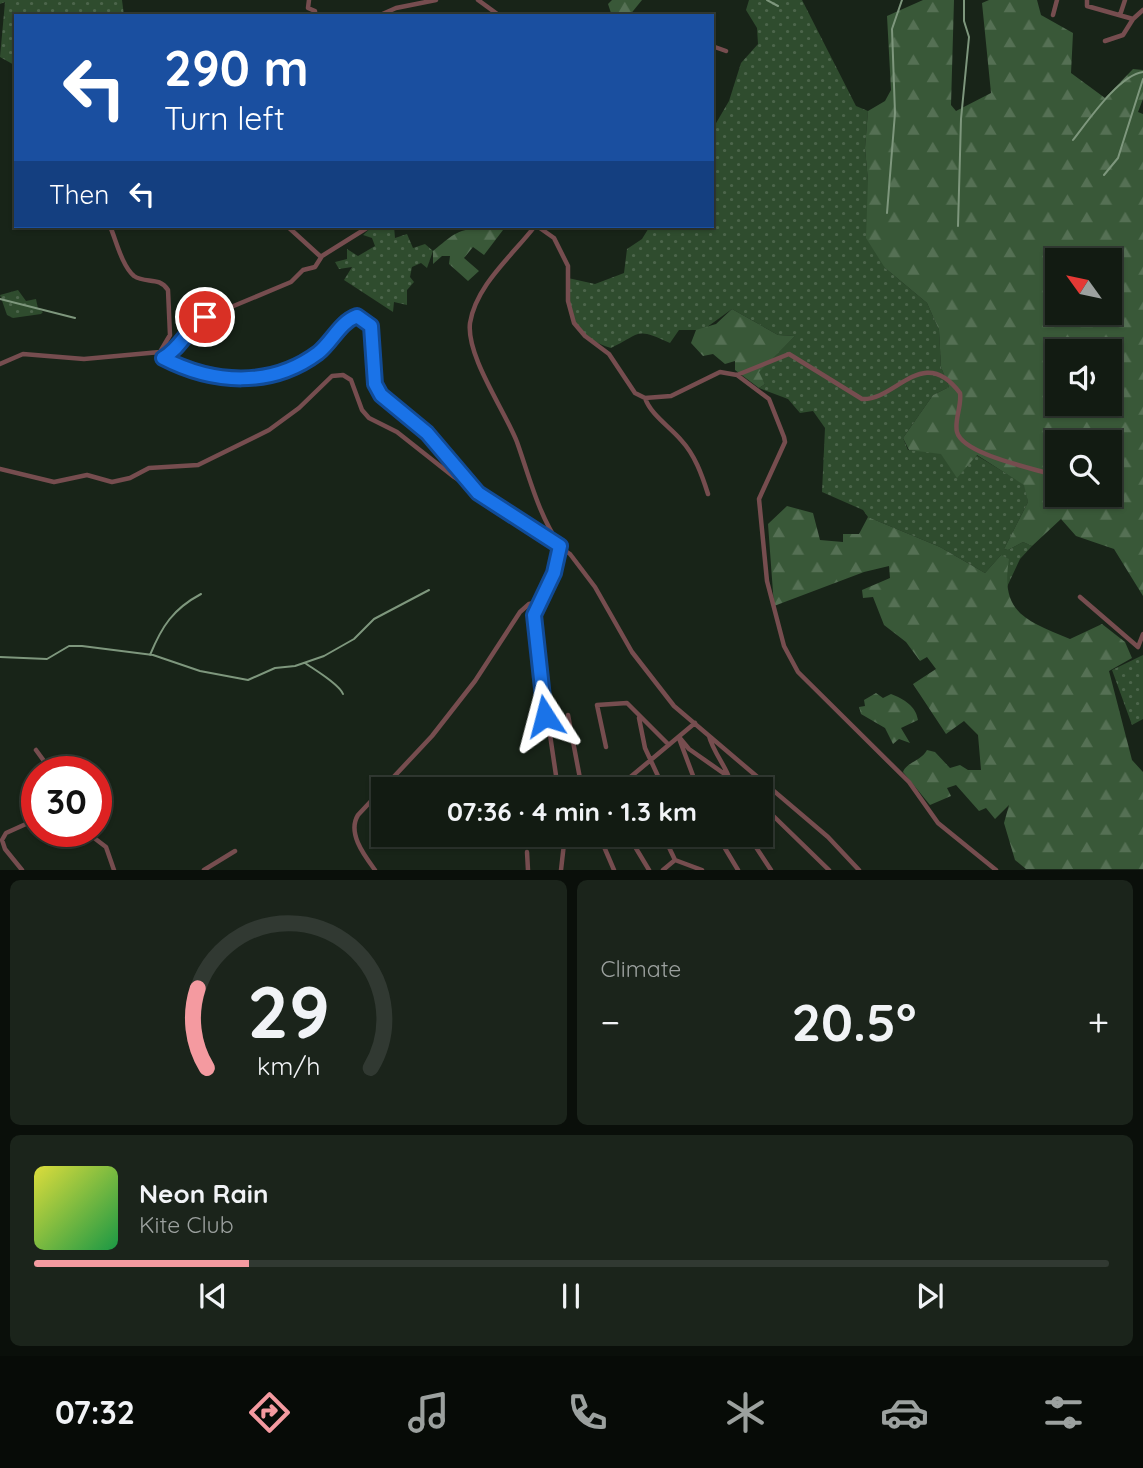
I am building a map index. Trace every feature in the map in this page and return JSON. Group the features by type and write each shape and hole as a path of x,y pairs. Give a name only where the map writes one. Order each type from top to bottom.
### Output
{"street":[{"path":"309,0 308,8 315,14"},
{"path":"382,14 396,8 436,0"},
{"path":"478,0 497,14"},
{"path":"1053,15 1057,0"},
{"path":"1087,0 1087,6 1133,19"},
{"path":"1120,15 1125,0"},
{"path":"1105,41 1124,34 1133,19 1143,10"},
{"path":"714,47 726,51"},
{"path":"111,228 131,274 143,280 161,282 169,290 170,331 160,352"},
{"path":"289,228 321,257"},
{"path":"163,358 177,350 200,320 291,282 303,270 315,267 321,257 367,228"},
{"path":"526,228 527,236"},
{"path":"534,228 484,288 475,304 470,325 477,357 516,442 539,510 560,546 595,587 632,652 674,706 758,777"},
{"path":"539,228 554,238 568,265 568,301 574,323 584,336 607,351 635,393 645,398 671,396 724,370 737,375 769,399 785,442 759,499 767,582 788,654 798,672 923,797 938,823 996,870"},
{"path":"160,352 163,358 178,366 230,379 271,376 302,363 319,352 348,320 357,316 362,318 371,326 377,391 427,433 478,493"},
{"path":"0,364 23,354 84,359 160,352"},
{"path":"737,375 793,354 859,397 869,399 924,373 939,376 960,393 957,427 962,440 1000,461 1045,473"},
{"path":"0,469 54,482 87,475 112,482 131,478 149,468 198,465 275,426 338,374 351,380 365,415 397,432 478,493 560,546"},
{"path":"645,398 650,409 684,442 700,468 708,494"},
{"path":"556,777 534,626 540,601 554,573 560,546"},
{"path":"1080,597 1138,647 1143,634"},
{"path":"374,869 356,839 354,820 432,736 475,681 520,612 529,604 540,601"},
{"path":"606,747 597,705 627,703 639,718 669,745"},
{"path":"568,715 580,777"},
{"path":"639,718 645,748 659,777"},
{"path":"631,777 695,723"},
{"path":"709,734 713,751 728,775"},
{"path":"679,737 689,749 731,777"},
{"path":"679,737 694,777"},
{"path":"36,750 40,756"},
{"path":"773,790 828,837 858,869"},
{"path":"773,816 829,870"},
{"path":"21,826 6,833 2,839 5,849 22,870"},
{"path":"106,847 114,870"},
{"path":"561,870 564,847"},
{"path":"603,847 614,870"},
{"path":"635,847 649,870"},
{"path":"669,847 681,870"},
{"path":"724,847 738,870"},
{"path":"756,847 771,870"},
{"path":"204,870 235,851"},
{"path":"527,852 528,870"},
{"path":"663,870 675,860"},
{"path":"675,860 702,870"}],"green space":[{"path":"0,0 122,0 124,14 14,14 14,65 0,57 5,2 0,4"},
{"path":"612,0 642,0 631,14 611,14 608,4"},
{"path":"749,0 802,0 856,106 868,111 865,148 868,181 885,268 927,303 939,330 941,367 949,387 933,395 903,438 908,450 976,455 1025,485 1028,502 1004,549 1008,550 1023,542 1032,546 1020,559 1006,589 1001,555 985,573 940,547 868,517 863,510 822,492 825,428 813,411 800,413 788,399 759,388 765,384 758,372 795,336 778,335 732,309 703,330 679,330 670,343 650,335 639,334 611,348 589,338 575,322 568,302 568,278 595,284 624,273 627,249 642,239 649,228 714,228 714,127 729,101 741,63 758,44 757,28 746,10"},
{"path":"923,0 954,0 951,105 956,111 991,93 982,3 989,0 1037,0 1041,15 1073,33 1071,73 1105,98 1133,69 1143,70 1143,99 1138,112 1143,114 1143,596 1114,549 1076,536 1061,519 1032,546 1023,542 1008,550 1004,549 1028,502 1024,485 977,455 957,478 941,454 909,450 903,438 933,395 949,387 941,367 939,330 927,303 885,268 866,238 868,181 865,148 868,111 885,101 891,90 887,16"},
{"path":"371,228 394,228 395,238 407,234 413,248 425,244 433,251 427,268 421,263 412,267 410,277 414,282 407,290 407,305 394,302 393,312 344,280 352,267 339,269 335,262 347,259 347,249 358,256 375,246 372,238 363,235"},
{"path":"463,230 503,230 484,255 473,247 464,258 479,271 468,281 449,264 450,256 442,256 433,264 433,251"},
{"path":"18,290 26,301 36,299 38,309 43,312 13,318 7,315 0,295"},
{"path":"732,309 778,335 795,336 759,372 765,384 759,388 735,370 735,361 725,364 713,354 703,356 691,343 696,330 716,324"},
{"path":"787,506 813,513 820,540 843,542 843,534 859,534 868,517 940,547 985,573 1001,555 1009,559 1008,592 1012,603 1029,620 1070,639 1102,624 1125,642 1132,658 1109,671 1132,760 1143,772 1143,869 1026,869 1015,860 1004,823 1009,805 995,819 986,808 979,811 956,785 947,788 951,796 930,805 903,772 905,769 927,750 935,752 950,768 960,765 968,770 981,770 978,735 964,721 946,734 913,684 936,669 927,657 920,661 906,642 884,625 873,597 863,598 862,590 890,578 889,566 864,572 774,606 768,524"},
{"path":"1143,655 1143,719 1132,725 1112,670"},
{"path":"876,693 883,698 891,694 896,696 915,711 918,720 901,728 910,743 899,739 893,744 885,728 861,714 859,707 865,706 864,700"}],"waterway":[{"path":"767,0 778,6"},
{"path":"887,213 895,113 892,29 902,0"},
{"path":"958,226 961,119 969,37 964,21 964,0"},
{"path":"1073,140 1114,90 1124,81 1143,72"},
{"path":"1104,175 1118,158 1143,79"},
{"path":"0,299 75,318"},
{"path":"0,657 47,659 69,646 82,646 153,655 200,671 248,680 275,668 295,666 324,656 354,639 374,619 429,590"},
{"path":"150,655 170,619 201,594"},
{"path":"305,663 332,682 343,694"}],"route":[{"path":"205,317 196,324 177,350 163,358 178,366 205,374 244,380 271,376 302,363 319,352 348,320 357,316 366,320 371,326 377,391 401,408 427,433 478,493 560,546 554,573 534,615 545,716"}]}
